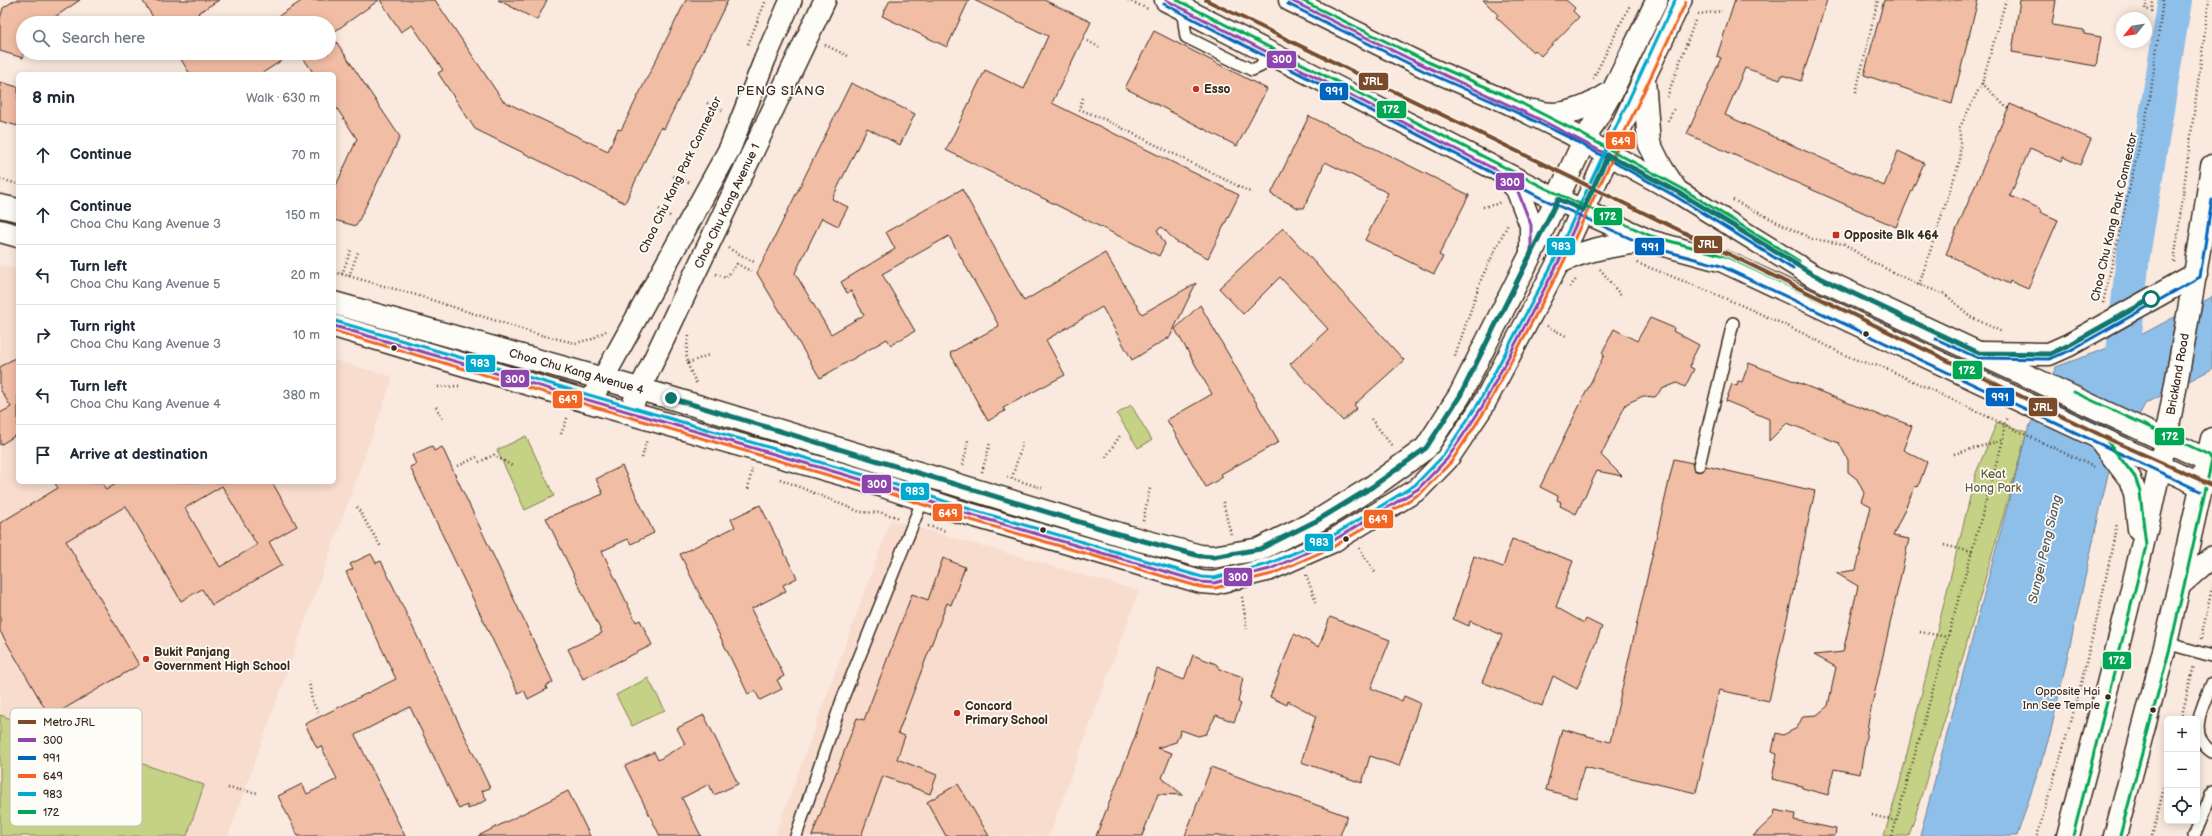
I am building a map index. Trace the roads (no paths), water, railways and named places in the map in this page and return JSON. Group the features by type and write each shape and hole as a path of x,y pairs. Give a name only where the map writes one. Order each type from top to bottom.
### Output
{"street":[{"name":"Choa Chu Kang Avenue 1","path":"590,402 730,148 791,0"},
{"name":"Choa Chu Kang Avenue 1","path":"629,412 825,0"},
{"path":"1290,0 1320,8 1426,67 1507,102 1584,141 1678,192 1812,274 2207,460"},
{"path":"1584,141 1612,92 1657,0"},
{"path":"1608,155 1680,3"},
{"path":"1174,4 1502,173 1649,241 1723,261 2098,437 2124,457 2159,466 2202,486"},
{"path":"1644,80 1649,143 1661,167 1678,192"},
{"path":"1507,102 1545,115 1567,113 1587,108 1612,92"},
{"name":"Choa Chu Kang Avenue 4","path":"336,304 603,380 640,389 1129,537 1200,556 1213,557 1260,549 1318,520 1372,487 1426,448 1460,396 1532,254 1584,141"},
{"name":"Choa Chu Kang Avenue 4","path":"336,327 590,402 880,485 1201,582 1214,583 1270,569 1331,542 1418,489 1447,459 1482,407 1558,263 1608,155"},
{"name":"Brickland Road","path":"2068,836 2141,546 2165,440 2198,265 2212,166"},
{"path":"1502,173 1517,189 1531,225 1532,254"},
{"path":"0,206 16,210"},
{"path":"0,231 16,235"},
{"path":"1558,263 1579,253 1614,245 1649,241"},
{"path":"1979,353 2050,354 2105,317 2198,265"},
{"path":"2114,836 2166,643 2212,439"},
{"path":"2124,457 2135,493 2141,546"},
{"path":"2179,586 2212,557"}],"lane":[{"path":"1699,465 1733,323"},
{"path":"796,836 842,700 923,499"},
{"path":"2166,643 2212,656"},
{"path":"2212,683 2198,719 2198,730 2201,741 2212,752"},
{"path":"2194,836 2212,792"}],"water":[{"name":"Sungei Peng Siang","path":"2212,297 2212,369 2145,404 2108,474 2050,735 2017,836 1920,836 2027,432 2056,367 2137,337"}],"waterway":[{"path":"2121,373 2133,255 2175,0"}],"metro line":[{"name":"JRL","path":"1206,0 2111,440 2212,485"}],"place":[{"name":"Esso","path":"1196,89"},
{"name":"Opposite Blk 464","path":"1836,235"},
{"name":"Bukit Panjang Government High School","path":"146,659"},
{"name":"Opposite Hai Inn See Temple","path":"2108,697"},
{"name":"Concord Primary School","path":"957,713"}],"district":[{"name":"PENG SIANG","path":"781,90"}],"park label":[{"name":"Keat Hong Park","path":"1993,481"}]}
